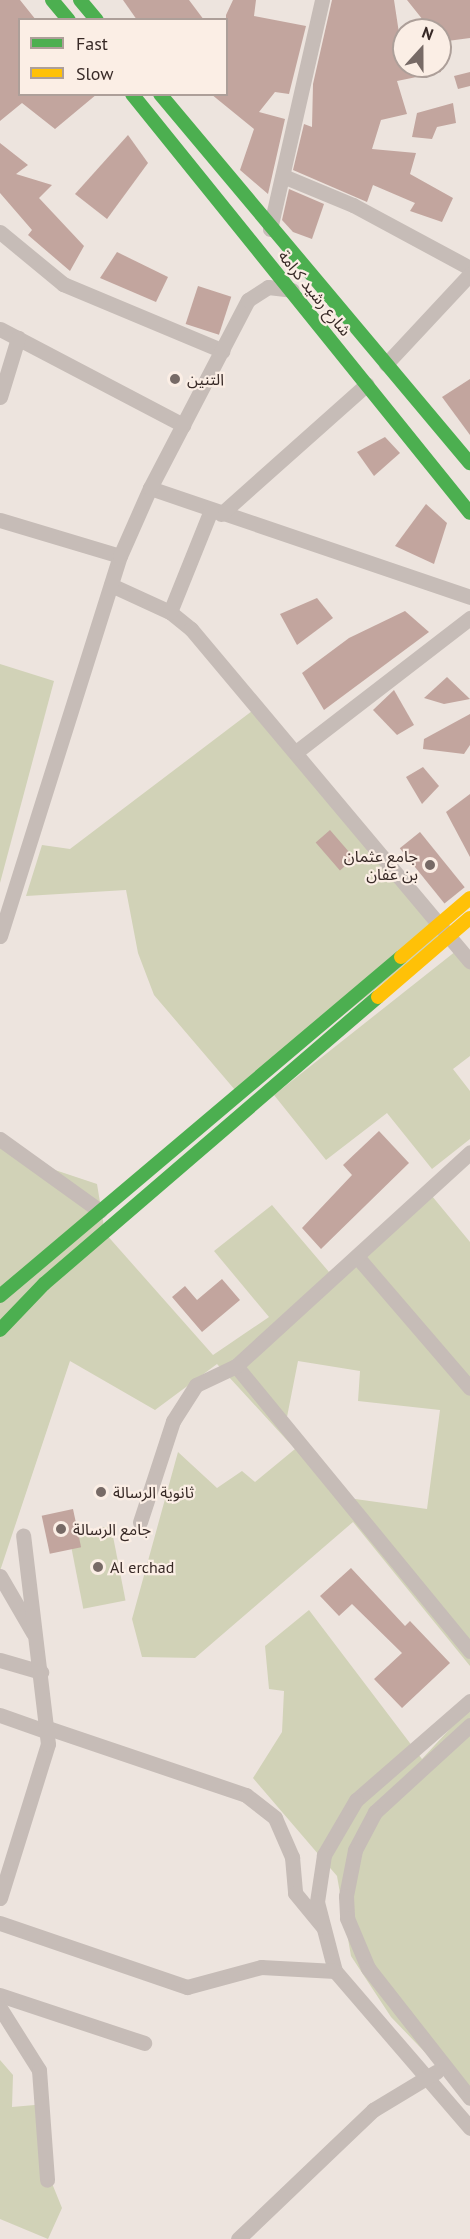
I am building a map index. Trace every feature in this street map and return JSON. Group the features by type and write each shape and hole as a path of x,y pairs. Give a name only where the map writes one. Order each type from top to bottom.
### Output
{"street":[{"path":"52,0 67,18"},
{"path":"80,0 95,18"},
{"path":"270,229 322,0"},
{"name":"شارع رشيد كرامة","path":"134,96 470,513"},
{"name":"شارع رشيد كرامة","path":"162,96 270,229 467,454"},
{"path":"283,176 353,205 470,268"},
{"path":"0,232 72,289 223,351"},
{"path":"386,364 470,274"},
{"path":"0,936 120,556 150,488 253,294 268,287 292,290"},
{"path":"0,329 183,425"},
{"path":"0,397 18,338"},
{"path":"170,612 216,512 367,384"},
{"path":"150,488 470,597"},
{"path":"0,520 120,556"},
{"path":"111,585 170,612 296,752 470,962"},
{"path":"296,752 470,618"},
{"path":"0,1330 44,1284 442,929 470,898"},
{"path":"0,1296 442,929 470,918"},
{"path":"0,1138 100,1211"},
{"path":"140,1522 180,1404 196,1385 236,1366 359,1259 470,1152"},
{"path":"359,1259 470,1388"},
{"path":"236,1366 470,1652"},
{"path":"0,1898 45,1765 48,1730 39,1643 23,1535"},
{"path":"0,1576 39,1643"},
{"path":"0,1660 41,1672"},
{"path":"470,1701 384,1774 340,1822 318,1884 323,1927 335,1971 430,2078 470,2128"},
{"path":"0,1715 246,1795 275,1818 292,1857 295,1893 323,1927"},
{"path":"470,1725 375,1812 355,1850 346,1896 347,1918 368,1968 442,2066 470,2098"},
{"path":"0,1923 187,1987 261,1967 335,1971"},
{"path":"0,1995 144,2043"},
{"path":"0,2008 39,2070 47,2180"},
{"path":"238,2239 373,2110 430,2078 442,2066"}],"green space":[{"path":"0,664 54,681 0,883"},
{"path":"260,705 448,931 241,1097 154,995 138,953 126,890 26,896 42,845 70,849"},
{"path":"456,951 470,969 470,1056 453,1069 470,1091 470,1139 432,1169 387,1113 326,1160 274,1095"},
{"path":"0,1132 55,1170 97,1184 105,1233 213,1355 269,1317 214,1251 272,1205 329,1272 427,1190 470,1242 470,1666 353,1522 195,1658 142,1657 132,1619 178,1452 217,1488 242,1471 255,1482 295,1449 217,1364 155,1410 70,1361 0,1571","holes":["298,1361 360,1371 358,1401 440,1410 427,1509 348,1498 286,1422"]},
{"name":"Al erchad","path":"111,1526 126,1601 83,1609 69,1534"},
{"path":"309,1610 422,1759 470,1707 470,2099 391,2017 351,1956 337,1876 253,1778 282,1732 284,1691 269,1689 265,1646"},
{"path":"0,2060 13,2075 12,2107 46,2104 47,2171 62,2208 48,2239 0,2219"}],"building":[{"path":"0,0 20,0 34,18 18,18 18,96 95,96 55,129 22,103 0,121"},
{"path":"123,0 189,0 202,18 136,18"},
{"path":"233,0 256,0 254,16 306,26 289,94 275,92 259,112 285,119 268,194 240,170 254,129 213,96 228,96 228,18 226,15"},
{"path":"332,0 394,0 397,18 392,18 392,78 412,78 397,81 407,114 381,120 372,149 416,153 410,174 453,198 442,222 410,211 415,203 373,185 367,202 293,170 304,124 312,127 313,84"},
{"path":"407,0 470,0 470,38 452,40 452,18 421,18"},
{"path":"470,72 470,86 458,89 454,76"},
{"path":"453,103 456,123 437,127 432,139 412,137 417,113"},
{"path":"128,135 148,163 107,219 75,194"},
{"path":"0,143 28,165 16,174 52,185 39,198 84,246 70,271 28,235 32,230 0,193"},
{"path":"289,189 324,204 312,239 293,232 282,220"},
{"path":"117,252 168,277 156,302 100,278"},
{"path":"198,286 231,297 219,335 186,324"},
{"path":"470,379 470,435 442,397"},
{"path":"385,437 400,453 374,476 357,452"},
{"path":"426,504 447,523 434,564 395,546"},
{"path":"317,598 333,618 297,645 280,614"},
{"path":"405,611 429,632 324,710 302,673 349,638"},
{"path":"447,677 470,699 444,704 424,698"},
{"path":"394,690 414,725 397,735 373,710"},
{"path":"470,714 470,745 464,754 423,749 424,739"},
{"path":"423,767 439,786 422,804 406,777"},
{"path":"470,794 470,857 446,812"},
{"path":"330,830 354,858 340,870 316,842"},
{"name":"جامع عثمان بن عفان","path":"420,832 465,887 444,904 400,848"},
{"path":"379,1131 409,1163 321,1249 302,1228 352,1175 343,1165"},
{"path":"222,1279 240,1300 202,1332 172,1297 185,1286 197,1300"},
{"path":"73,1509 81,1547 50,1554 42,1516"},
{"path":"351,1568 405,1626 410,1621 450,1663 402,1708 374,1679 402,1653 352,1604 339,1616 320,1596"}],"traffic: fast":[{"path":"52,0 67,18"},
{"path":"80,0 95,18"},
{"path":"134,96 470,513"},
{"path":"162,96 470,463"},
{"path":"0,1296 401,957"},
{"path":"0,1330 44,1284 378,997"}],"traffic: slow":[{"path":"401,957 470,898"},
{"path":"378,997 470,918"}],"place":[{"name":"التنين","path":"175,379"},
{"name":"جامع عثمان بن عفان","path":"430,865"},
{"name":"ثانوية الرسالة","path":"101,1492"},
{"name":"جامع الرسالة","path":"61,1529"},
{"name":"Al erchad","path":"98,1567"}]}
